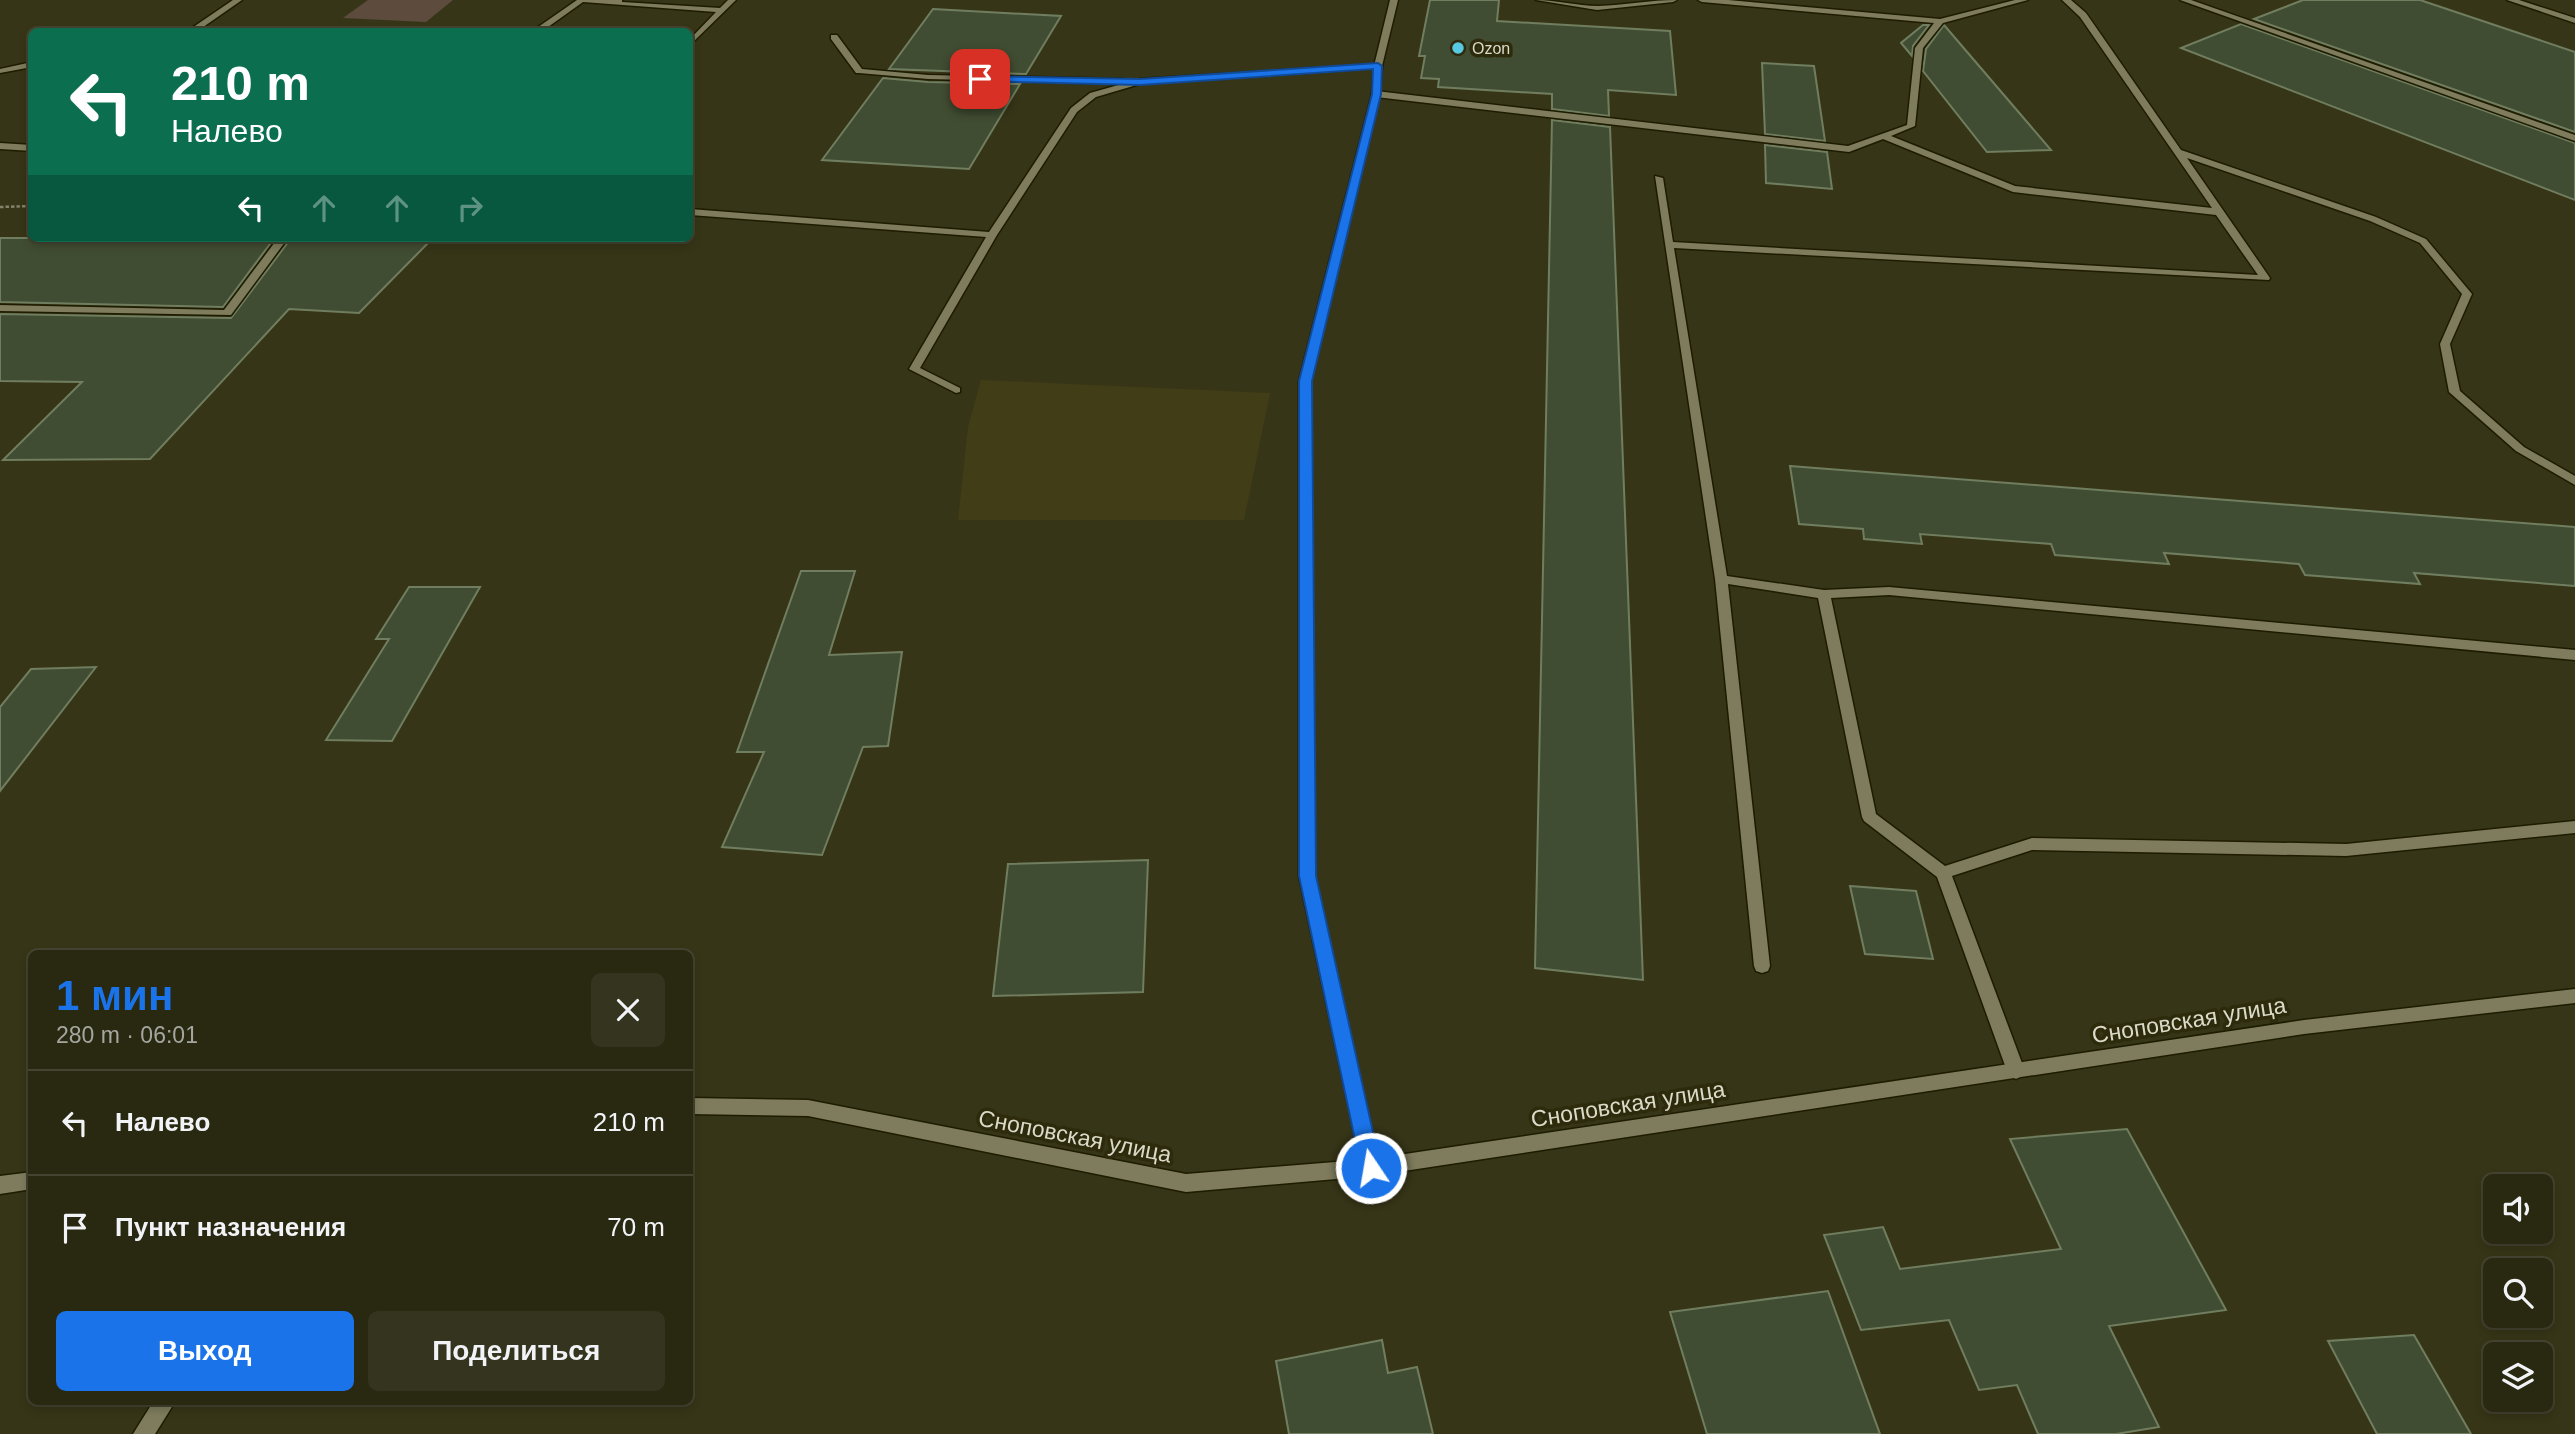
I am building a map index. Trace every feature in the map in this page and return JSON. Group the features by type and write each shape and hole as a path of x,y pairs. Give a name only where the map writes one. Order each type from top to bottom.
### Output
{"street":[{"path":"196,28 238,0"},
{"path":"541,28 582,0 723,10"},
{"path":"693,40 732,0"},
{"path":"1371,1168 1307,876 1306,381 1376,94 1378,66 1394,0"},
{"path":"1540,0 1597,8 1673,0"},
{"path":"1702,0 1940,21 2025,0"},
{"path":"1670,244 2265,278 2083,15 2066,0"},
{"path":"2184,0 2575,138"},
{"path":"2511,0 2575,21"},
{"path":"1376,94 1849,149 1911,126 1919,48 1940,21"},
{"path":"834,37 859,71 928,77 1140,82 1378,66"},
{"path":"0,71 28,65"},
{"path":"956,390 914,369 992,235 1074,110 1093,95 1140,82"},
{"path":"1882,136 2013,189 2218,212"},
{"path":"0,146 28,148"},
{"path":"2177,152 2373,219 2423,240 2467,294 2445,344 2455,392 2520,449 2575,481"},
{"path":"1658,178 1721,579 1762,967"},
{"path":"693,212 992,235"},
{"path":"0,308 227,313 281,242"},
{"path":"1721,579 1824,594 1889,591 2575,655"},
{"path":"1824,594 1869,817 1942,873 2015,1071"},
{"path":"1942,873 2032,844 2346,850 2575,827"},
{"name":"Сноповская улица","path":"693,1106 808,1108 1186,1183 1371,1168 2304,1027 2575,996"},
{"path":"0,1185 28,1181"},
{"path":"144,1434 163,1405"}],"path":[{"path":"0,206 28,206"}],"shaded area":[{"path":"368,0 453,0 426,22 343,18"},
{"path":"981,380 1270,393 1244,520 958,520 968,427"}],"building":[{"path":"1430,0 1499,0 1497,21 1670,31 1676,95 1608,90 1609,116 1552,109 1552,94 1438,87 1439,79 1421,78 1425,56 1419,56"},
{"path":"2303,0 2420,0 2575,52 2575,132 2254,19"},
{"path":"933,9 1061,16 1026,74 889,69"},
{"path":"2241,24 2575,143 2575,200 2181,48"},
{"path":"1923,25 1929,25 1913,46 1912,56 1901,43"},
{"path":"1944,25 2051,150 1987,152 1923,71 1926,49"},
{"path":"1762,63 1814,66 1825,141 1765,134"},
{"path":"883,78 1020,84 969,169 822,160"},
{"path":"1552,120 1610,127 1643,980 1535,968"},
{"path":"1765,145 1827,152 1832,189 1766,183"},
{"path":"0,238 28,238 28,242 272,242 223,307 0,302"},
{"path":"288,242 429,242 359,313 289,309 150,459 3,460 82,382 0,381 0,314 231,318"},
{"path":"1790,466 2575,527 2575,586 2414,573 2420,584 2305,575 2299,564 2164,553 2169,564 2055,555 2051,544 1920,534 1922,544 1864,539 1863,529 1799,524"},
{"path":"801,571 855,571 829,655 902,652 888,746 863,747 822,855 722,847 764,752 737,752"},
{"path":"409,587 480,587 392,741 326,740 389,639 376,639"},
{"path":"96,667 0,791 0,707 31,669"},
{"path":"1148,860 1143,992 993,996 1008,864"},
{"path":"1850,886 1916,891 1933,959 1865,954"},
{"path":"2127,1129 2226,1310 2109,1326 2159,1427 2116,1434 2038,1434 2017,1385 1979,1390 1949,1320 1861,1330 1824,1235 1883,1227 1900,1269 2061,1249 2010,1139"},
{"path":"1828,1291 1880,1434 1707,1434 1670,1312"},
{"path":"2414,1335 2471,1434 2377,1434 2328,1341"},
{"path":"1382,1340 1388,1373 1417,1367 1433,1434 1289,1434 1276,1361"}],"place":[{"name":"Ozon","path":"1458,48"}],"route":[{"path":"980,79 1140,82 1378,66 1376,94 1306,381 1307,876 1371,1168"}]}
